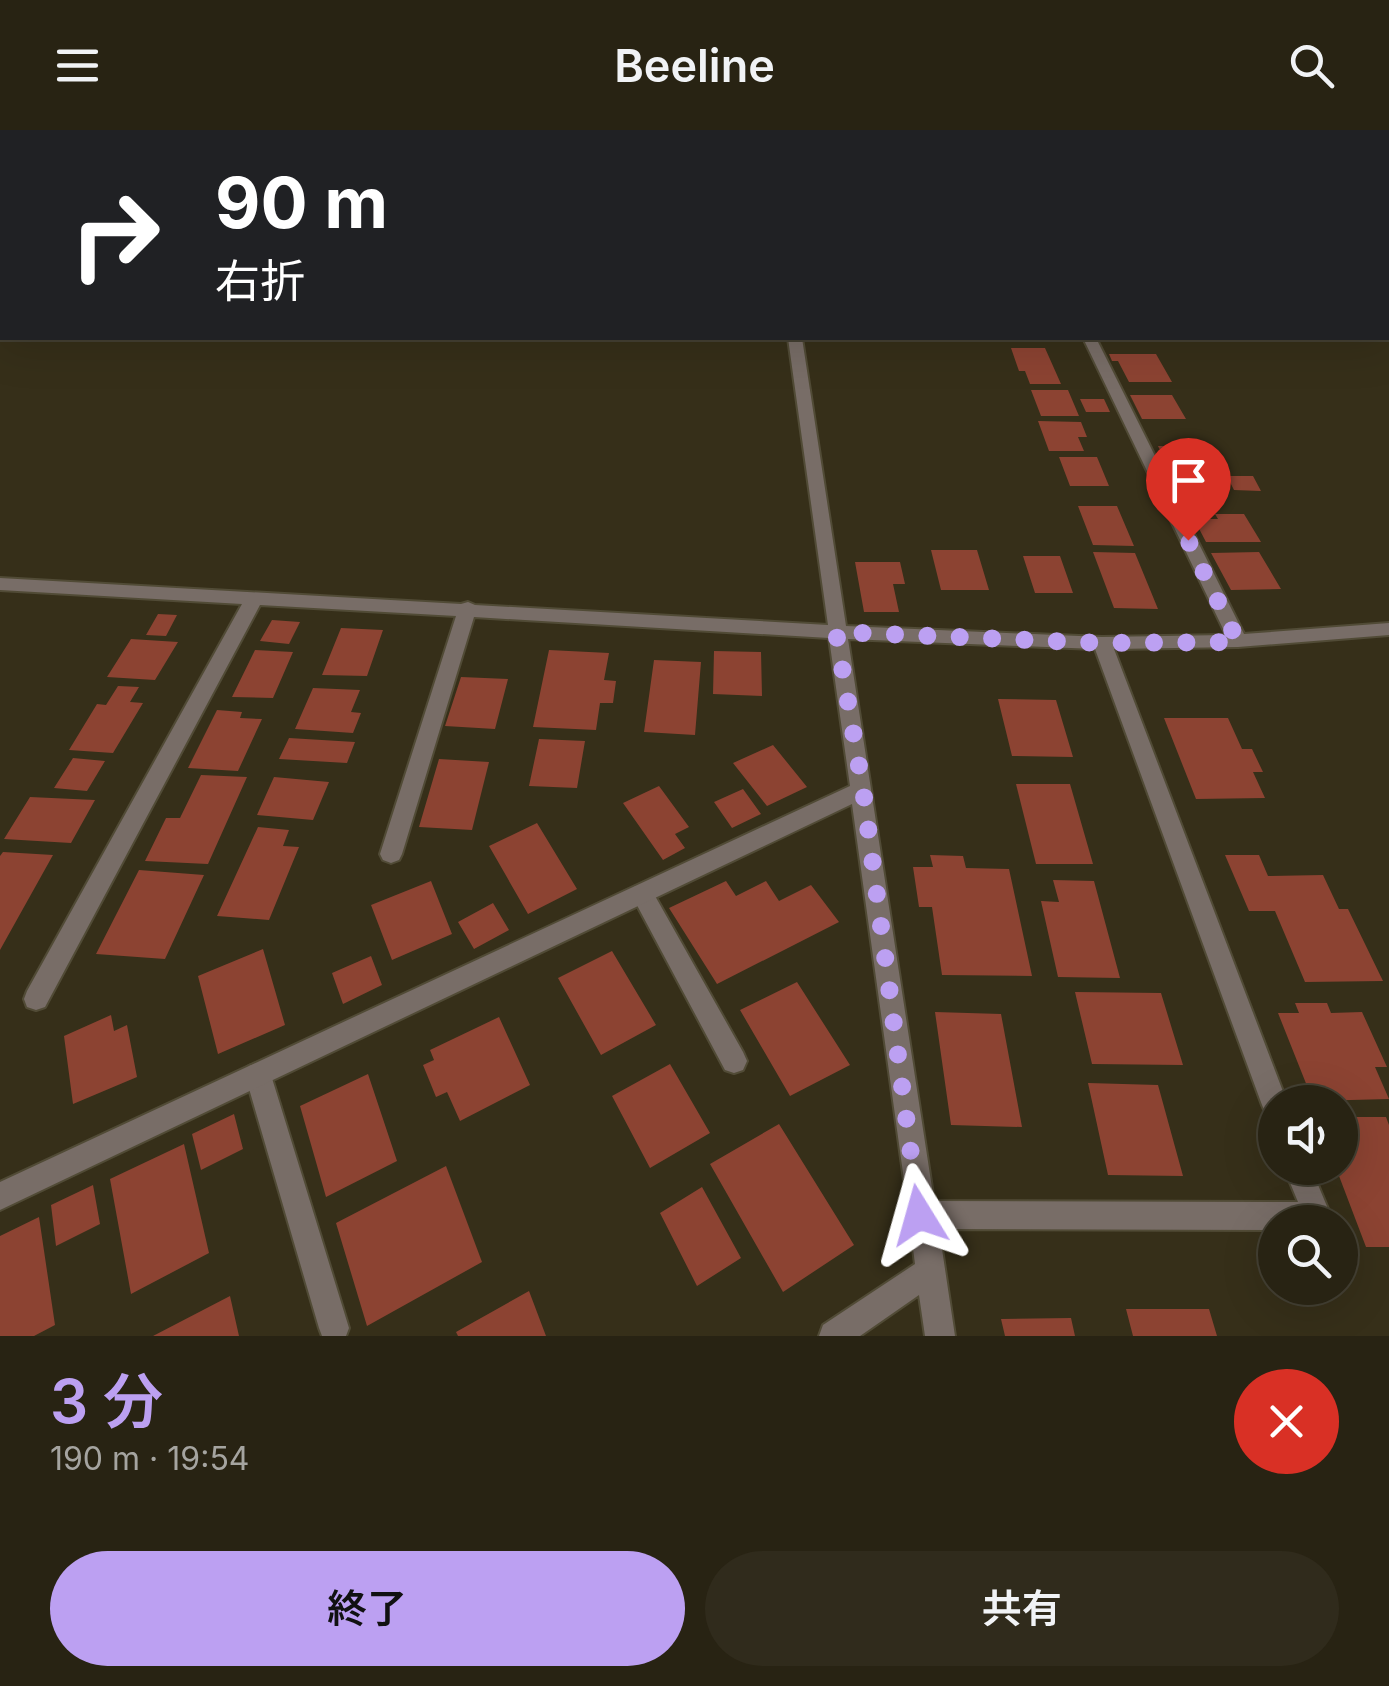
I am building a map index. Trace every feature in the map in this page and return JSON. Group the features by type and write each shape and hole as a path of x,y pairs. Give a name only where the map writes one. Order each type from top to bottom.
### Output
{"street":[{"path":"795,340 836,632 863,789 919,1215 940,1336"},
{"path":"1090,340 1238,642"},
{"path":"0,584 836,632 1102,643 1238,642 1389,630"},
{"path":"36,998 256,597"},
{"path":"391,854 468,608"},
{"path":"1102,643 1268,1085"},
{"path":"0,1196 863,789"},
{"path":"642,894 734,1060"},
{"path":"258,1075 334,1328"},
{"path":"919,1215 1316,1216 1304,1185"},
{"path":"834,1336 930,1272"}],"building":[{"path":"1011,348 1045,348 1061,384 1030,384 1025,371 1019,371"},
{"path":"1109,354 1156,354 1172,382 1129,382 1118,361 1112,361"},
{"path":"1031,390 1068,390 1079,416 1041,416"},
{"path":"1130,395 1172,395 1186,419 1142,419"},
{"path":"1080,399 1104,399 1110,412 1086,412"},
{"path":"1038,421 1081,422 1087,437 1078,437 1084,451 1049,451"},
{"path":"1158,446 1202,446 1218,475 1172,475"},
{"path":"1059,457 1097,457 1109,486 1070,486"},
{"path":"1227,476 1253,476 1261,491 1234,490"},
{"path":"1078,506 1117,506 1134,546 1093,545"},
{"path":"1215,514 1244,514 1261,542 1206,542 1194,519 1218,519"},
{"path":"931,550 977,550 989,590 941,590"},
{"path":"1093,552 1135,553 1158,609 1114,608"},
{"path":"1259,552 1281,589 1231,590 1211,553"},
{"path":"1023,556 1060,556 1073,593 1035,593"},
{"path":"855,562 900,562 905,584 893,584 899,612 864,612"},
{"path":"158,614 177,615 166,636 146,635"},
{"path":"272,620 300,622 289,644 260,641"},
{"path":"341,628 383,630 367,676 322,675"},
{"path":"131,639 178,642 155,680 107,677"},
{"path":"255,650 293,652 273,698 232,697"},
{"path":"549,650 609,653 604,680 616,681 613,703 600,703 596,730 533,727"},
{"path":"714,651 761,652 762,696 713,694"},
{"path":"654,660 701,662 695,735 644,732"},
{"path":"461,677 508,679 495,729 445,726"},
{"path":"118,686 139,687 130,702 143,703 113,753 69,750 97,704 106,705"},
{"path":"313,688 360,690 351,712 361,713 353,733 295,729"},
{"path":"998,699 1056,700 1073,757 1012,756"},
{"path":"217,710 242,712 240,718 262,719 238,771 188,768"},
{"path":"1164,718 1228,718 1242,749 1252,749 1263,772 1253,772 1265,798 1196,799"},
{"path":"289,738 355,742 347,763 279,759"},
{"path":"539,739 585,741 577,788 529,786"},
{"path":"773,745 807,787 767,806 733,763"},
{"path":"73,758 105,761 87,791 54,788"},
{"path":"439,759 489,762 472,830 419,827"},
{"path":"201,775 247,777 208,864 145,861 166,818 180,818"},
{"path":"274,777 329,782 313,820 257,815"},
{"path":"1016,784 1070,784 1093,864 1036,864"},
{"path":"659,786 689,827 675,834 685,848 663,860 623,803"},
{"path":"743,789 761,814 732,828 714,802"},
{"path":"30,797 95,800 71,843 4,839"},
{"path":"537,823 577,889 528,914 489,846"},
{"path":"258,827 289,830 283,846 299,847 269,920 217,916"},
{"path":"3,852 53,855 0,950 0,856"},
{"path":"930,855 963,856 966,868 1009,869 1032,976 942,975 932,907 919,907 913,867 933,867"},
{"path":"1225,855 1259,855 1268,876 1323,875 1339,909 1348,909 1383,981 1305,982 1275,911 1249,911"},
{"path":"139,870 204,875 165,959 96,954"},
{"path":"1053,880 1094,881 1120,978 1058,977 1041,901 1059,902"},
{"path":"431,881 452,934 392,960 371,905"},
{"path":"726,881 736,896 766,881 779,901 811,885 839,922 717,984 669,908"},
{"path":"493,903 509,930 474,949 458,922"},
{"path":"263,949 285,1025 218,1054 198,976"},
{"path":"612,951 656,1025 601,1055 558,978"},
{"path":"371,956 382,985 343,1004 332,973"},
{"path":"797,982 850,1065 790,1096 740,1010"},
{"path":"1075,992 1161,993 1183,1065 1092,1064"},
{"path":"1295,1003 1327,1003 1331,1013 1362,1012 1387,1067 1375,1067 1389,1099 1358,1100 1358,1085 1307,1085 1278,1013 1299,1013"},
{"path":"935,1012 1001,1014 1022,1127 951,1125"},
{"path":"111,1015 114,1031 127,1025 137,1077 73,1104 64,1036"},
{"path":"499,1017 530,1085 460,1121 447,1092 436,1097 423,1065 434,1060 430,1050"},
{"path":"670,1064 710,1133 650,1168 612,1096"},
{"path":"368,1074 397,1161 326,1197 300,1106"},
{"path":"1088,1083 1158,1085 1183,1176 1108,1175"},
{"path":"234,1114 243,1149 201,1170 192,1134"},
{"path":"1358,1117 1386,1117 1389,1247 1366,1247 1358,1226 1358,1205 1350,1205 1342,1185 1358,1185"},
{"path":"779,1124 854,1245 783,1292 710,1164"},
{"path":"184,1144 209,1253 131,1294 110,1179"},
{"path":"446,1166 482,1262 367,1326 336,1223"},
{"path":"93,1185 100,1224 56,1246 51,1205"},
{"path":"702,1187 741,1258 697,1286 660,1213"},
{"path":"39,1217 55,1325 34,1336 0,1336 0,1236"},
{"path":"529,1291 546,1336 458,1336 456,1332"},
{"path":"230,1296 239,1336 153,1336"},
{"path":"1126,1309 1209,1309 1217,1336 1133,1336"},
{"path":"1071,1318 1075,1336 1005,1336 1001,1319"}],"route":[{"path":"919,1215 863,789 836,632 1102,643 1238,642 1188,540"}]}
